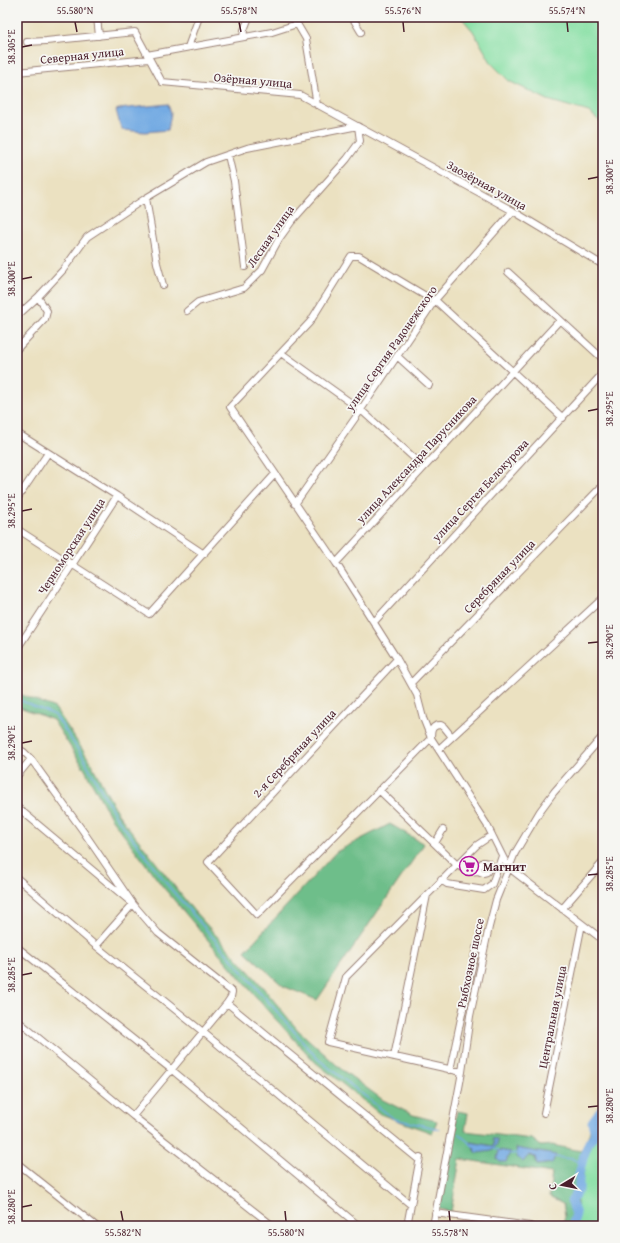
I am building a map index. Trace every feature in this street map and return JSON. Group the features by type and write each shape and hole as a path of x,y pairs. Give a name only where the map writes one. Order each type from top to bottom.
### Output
{"street":[{"path":"97,17 99,36"},
{"path":"188,47 199,17"},
{"path":"243,37 249,17"},
{"path":"293,17 306,39 317,105"},
{"path":"352,17 361,32"},
{"name":"Северная улица","path":"17,72 148,57 188,47 272,32 297,24"},
{"path":"27,42 135,32 148,57"},
{"name":"Озёрная улица","path":"148,57 162,82 300,95 358,126"},
{"path":"17,316 63,270 86,237 146,198 206,162 247,148 358,126"},
{"name":"Заозёрная улица","path":"358,126 513,211 603,265"},
{"name":"Лесная улица","path":"187,311 198,302 244,288 262,270 279,239 292,221 360,141 358,126"},
{"path":"228,155 234,181 245,266"},
{"path":"146,198 157,263 163,285"},
{"name":"улица Сергия Радонежского","path":"295,504 361,410 435,300 513,211"},
{"path":"563,418 435,300 429,298 359,256 351,256 310,322 230,407 336,563 397,659 417,695 431,738 487,825 508,867 603,940"},
{"path":"508,272 603,359"},
{"path":"17,349 45,319 47,311 38,296"},
{"path":"513,371 560,320"},
{"path":"281,353 361,410 424,468"},
{"path":"397,356 429,385"},
{"name":"улица Александра Парусникова","path":"336,563 513,371"},
{"name":"улица Сергея Белокурова","path":"374,622 603,373"},
{"path":"17,433 117,496 204,554"},
{"path":"17,500 48,453"},
{"path":"17,528 149,614 275,474"},
{"name":"Серебряная улица","path":"411,683 603,485"},
{"name":"Черноморская улица","path":"17,649 117,496"},
{"path":"439,749 603,598"},
{"name":"2-я Серебряная улица","path":"379,790 257,915 208,862 397,659"},
{"path":"452,737 444,727 441,725 436,726 432,729 431,738 379,790 457,865 469,872 479,871 478,867 481,863 485,862 497,870"},
{"name":"Рыбхозное шоссе","path":"433,1226 462,1072 470,1016 496,900 508,867 540,811 554,792 603,736"},
{"path":"17,748 24,752 30,759 83,831 133,904 158,933 232,992 232,997 133,1116"},
{"path":"17,776 30,759"},
{"path":"17,807 133,904"},
{"path":"435,843 443,830"},
{"path":"462,1072 328,1042 346,977 441,880 477,845 492,835"},
{"path":"441,880 447,884 484,890 492,884 502,856"},
{"path":"562,909 603,862"},
{"path":"17,878 96,946 203,1032 411,1205"},
{"path":"394,1058 427,895"},
{"path":"96,946 133,904"},
{"name":"Центральная улица","path":"544,1113 582,924"},
{"path":"17,947 172,1070 359,1226"},
{"path":"450,1070 476,948 484,950"},
{"path":"227,1003 419,1158 407,1226"},
{"path":"17,1020 133,1116 273,1226"},
{"path":"17,1164 96,1226"},
{"path":"435,1213 530,1226"}],"green space":[{"path":"461,17 603,17 603,124 589,112 548,100 509,81 492,64 473,31"},
{"path":"17,693 55,708 90,761 118,814 193,910 256,979 298,1030 341,1069 383,1100 413,1115 437,1121 432,1133 380,1114 315,1062 268,1011 163,887 111,818 84,768 53,720 17,706"},
{"path":"390,824 424,844 317,1000 283,986 245,951 336,852"},
{"path":"603,1101 603,1132 601,1131 594,1115"},
{"path":"457,1111 468,1113 465,1131 532,1139 541,1146 552,1145 581,1151 589,1134 592,1145 585,1162 581,1189 576,1196 578,1212 576,1226 562,1226 565,1216 563,1204 549,1197 552,1173 460,1159 451,1212 439,1209","holes":["470,1142 493,1146 477,1153","516,1148 552,1163 537,1165 535,1157 528,1155 523,1162"]},
{"path":"594,1115 601,1130 603,1131 603,1226 576,1226 578,1212 576,1196 581,1188 585,1162 592,1145 589,1134"}],"water":[{"path":"168,104 171,113 168,130 145,132 123,130 120,125 116,110"},
{"path":"492,1139 497,1139 497,1144 492,1151 477,1153 470,1142 493,1146 494,1142"},
{"path":"516,1148 556,1155 552,1163 537,1165 535,1157 529,1155 523,1162 517,1157"},
{"path":"499,1150 510,1152 506,1162 500,1162 497,1159"}],"waterway":[{"path":"17,699 55,715 83,757 115,815 170,888 318,1059 394,1119 440,1129"},
{"path":"572,1226 576,1214 571,1201 579,1189 579,1174 584,1155 589,1142 595,1134 592,1122 603,1107"},
{"path":"459,1134 473,1146"},
{"path":"494,1149 499,1150"},
{"path":"510,1154 517,1153"},
{"path":"555,1157 572,1159 582,1163"}],"place":[{"name":"Магнит","path":"469,866"}]}
